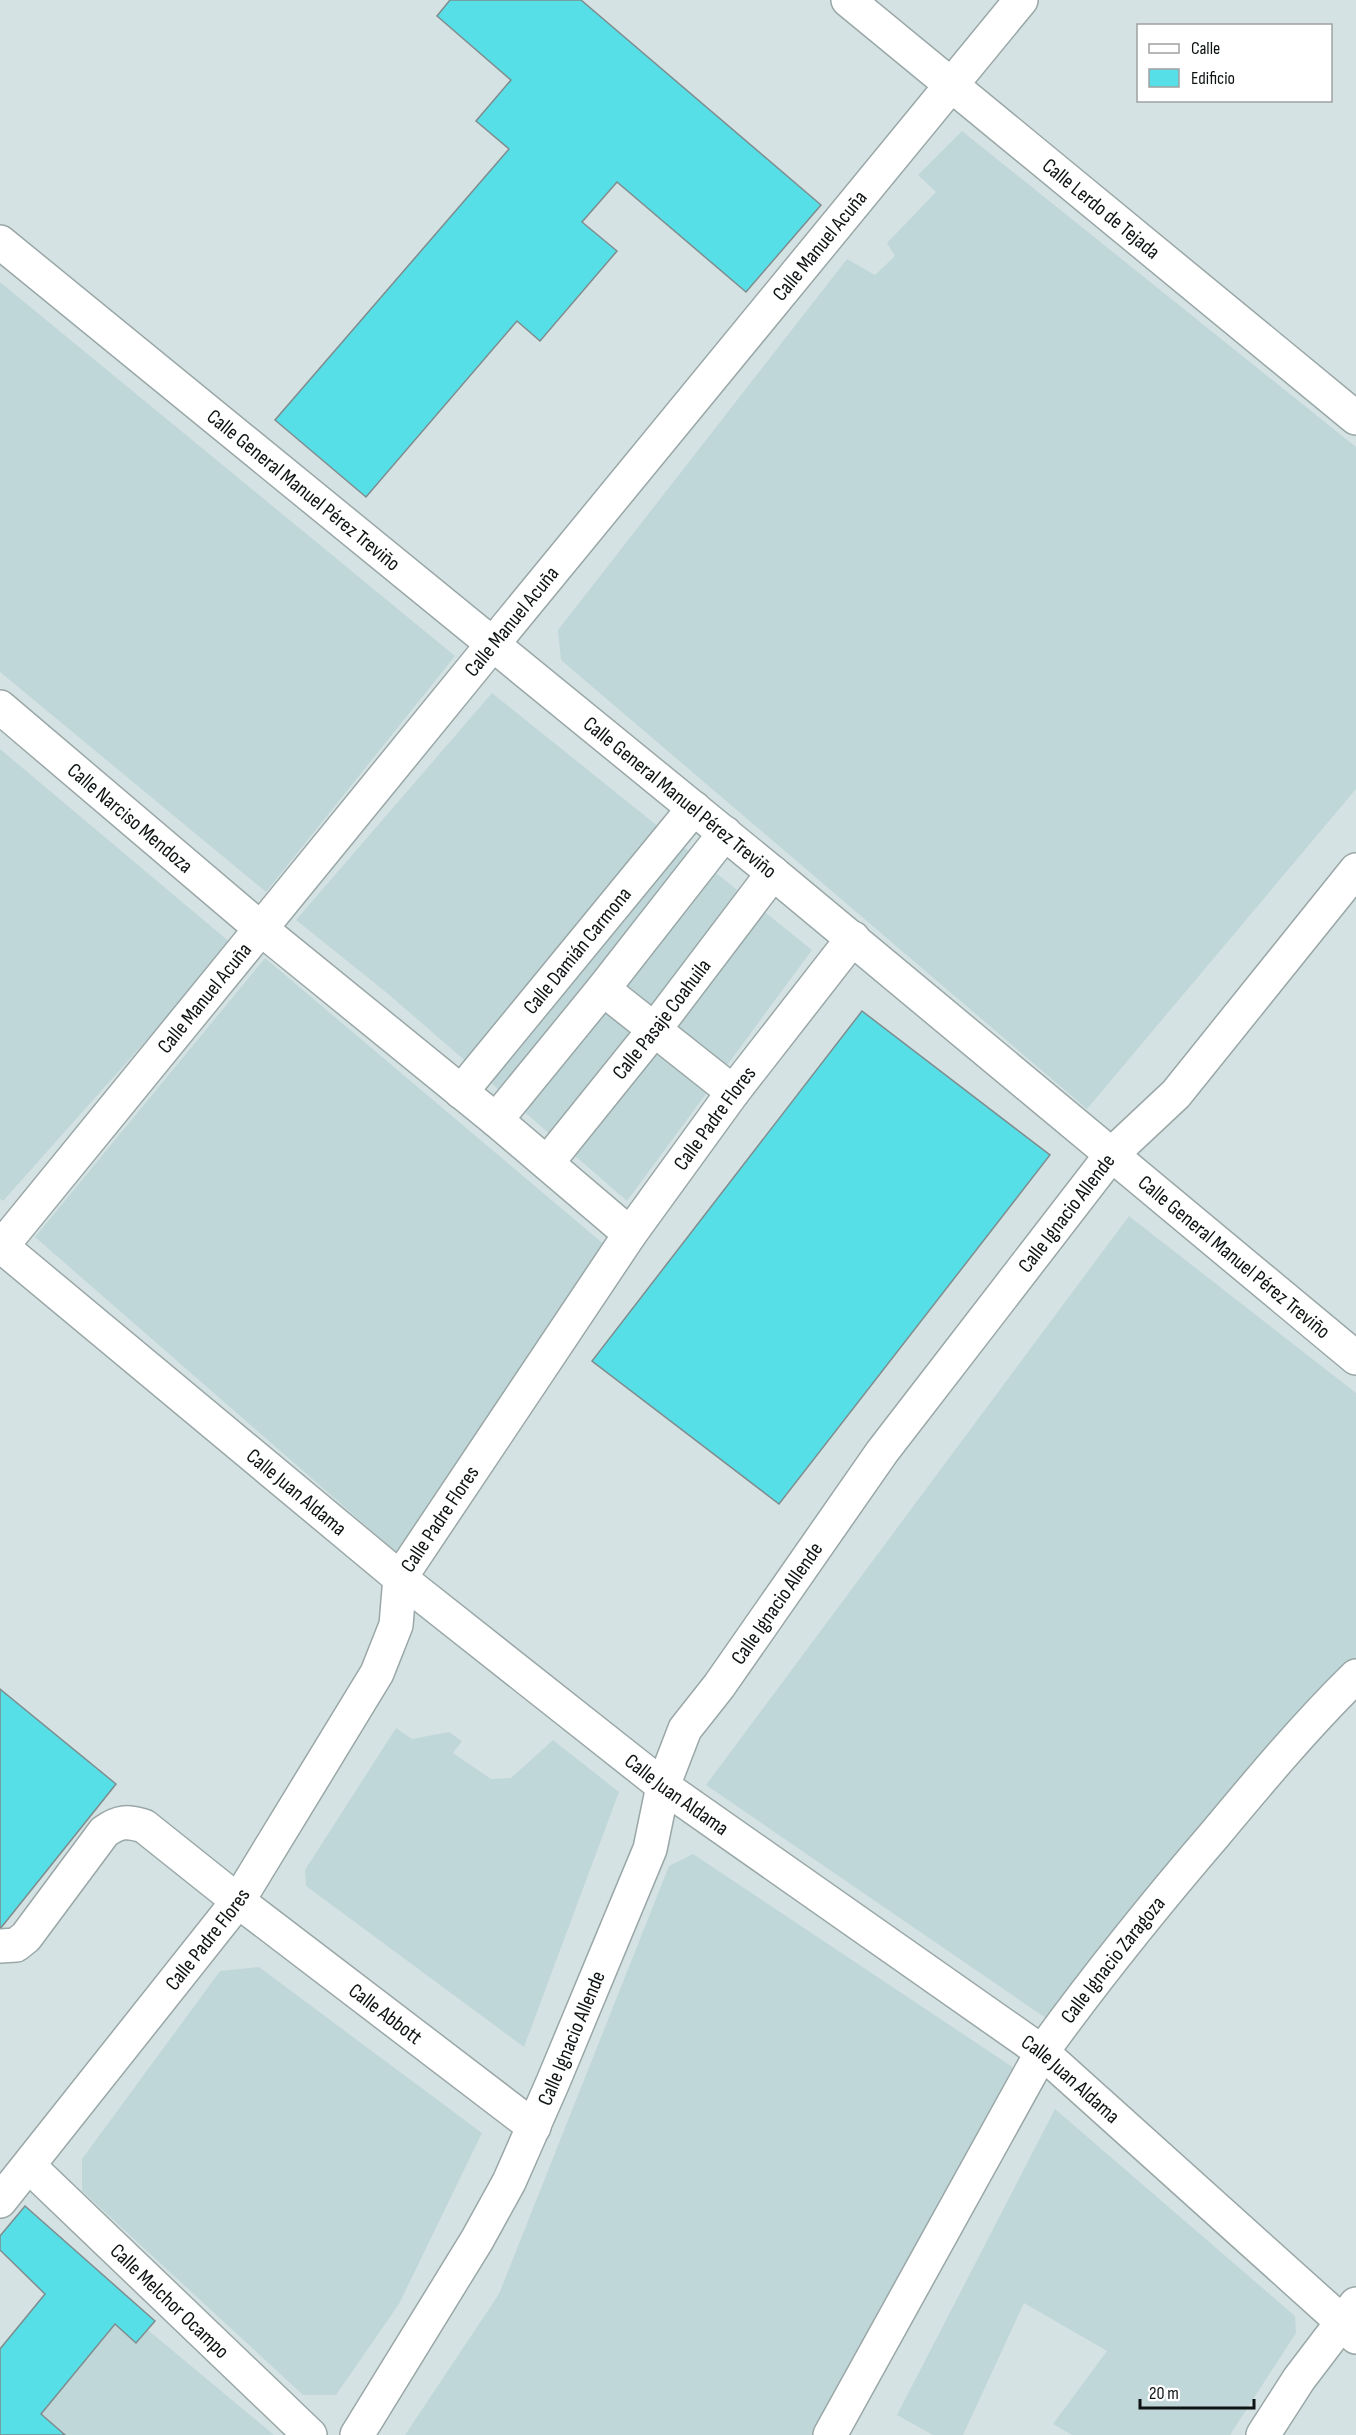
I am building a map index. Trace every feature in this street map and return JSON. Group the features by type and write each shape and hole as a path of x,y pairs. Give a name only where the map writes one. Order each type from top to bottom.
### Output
{"street":[{"name":"Calle Lerdo de Tejada","path":"848,0 1356,418"},
{"name":"Calle Manuel Acuña","path":"1,1246 1021,0"},
{"name":"Calle General Manuel Pérez Treviño","path":"0,242 853,938 1356,1358"},
{"name":"Calle Narciso Mendoza","path":"0,707 260,928 496,1120 630,1234"},
{"name":"Calle Damián Carmona","path":"461,1092 694,808"},
{"path":"496,1120 603,989 725,833"},
{"name":"Calle Ignacio Allende","path":"357,2435 477,2240 509,2182 650,1849 663,1786 685,1729 719,1686 882,1452 1111,1155 1176,1094 1356,870"},
{"name":"Calle Pasaje Coahuila","path":"547,1163 654,1030 773,873"},
{"name":"Calle Padre Flores","path":"0,2201 238,1901 377,1672 396,1624 400,1578 630,1234 733,1092 853,938"},
{"path":"603,989 733,1092"},
{"name":"Calle Juan Aldama","path":"1,1246 400,1578 663,1786 1042,2052 1351,2321"},
{"name":"Calle Ignacio Zaragoza","path":"830,2435 1042,2052 1147,1914 1257,1783 1356,1676"},
{"name":"Calle Abbott","path":"0,1946 16,1945 26,1937 104,1832 116,1824 128,1821 144,1826 238,1901 534,2127"},
{"name":"Calle Melchor Ocampo","path":"29,2166 310,2435"},
{"path":"1263,2435 1299,2379 1351,2321"}],"shaded area":[{"path":"962,131 1356,447 1356,789 1087,1109 561,660 558,630 847,259 875,275 895,256 887,243 936,192 918,175"},
{"path":"0,282 455,656 266,892 0,672"},
{"path":"492,693 812,950 627,1201 387,993 296,920"},
{"path":"0,749 232,944 3,1201 0,1199"},
{"path":"265,958 606,1246 396,1552 35,1237"},
{"path":"1129,1216 1356,1393 1356,1658 1259,1757 1050,2021 706,1785"},
{"path":"396,1728 412,1739 449,1732 462,1741 453,1753 491,1779 511,1778 553,1740 619,1792 524,2047 306,1886 305,1870"},
{"path":"693,1854 1014,2068 813,2435 405,2435 499,2294 669,1866"},
{"path":"259,1967 482,2133 399,2304 336,2395 303,2395 82,2191 82,2159 220,1971"},
{"path":"1055,2109 1295,2316 1296,2333 1230,2435 1072,2435 1053,2424 1107,2351 1024,2303 963,2435 933,2435 897,2415"},
{"path":"115,2324 136,2343 148,2330 274,2435 65,2435 41,2414"}],"building":[{"path":"450,0 581,0 821,205 746,292 617,182 582,222 617,251 540,341 517,321 366,497 275,420 509,149 476,121 511,80 437,16"},
{"path":"862,1011 1050,1155 779,1504 592,1361"},
{"path":"0,1689 116,1784 0,1929"},
{"path":"25,2206 155,2321 136,2343 115,2324 41,2414 65,2435 0,2435 0,2349 45,2294 0,2250 0,2236"}]}
